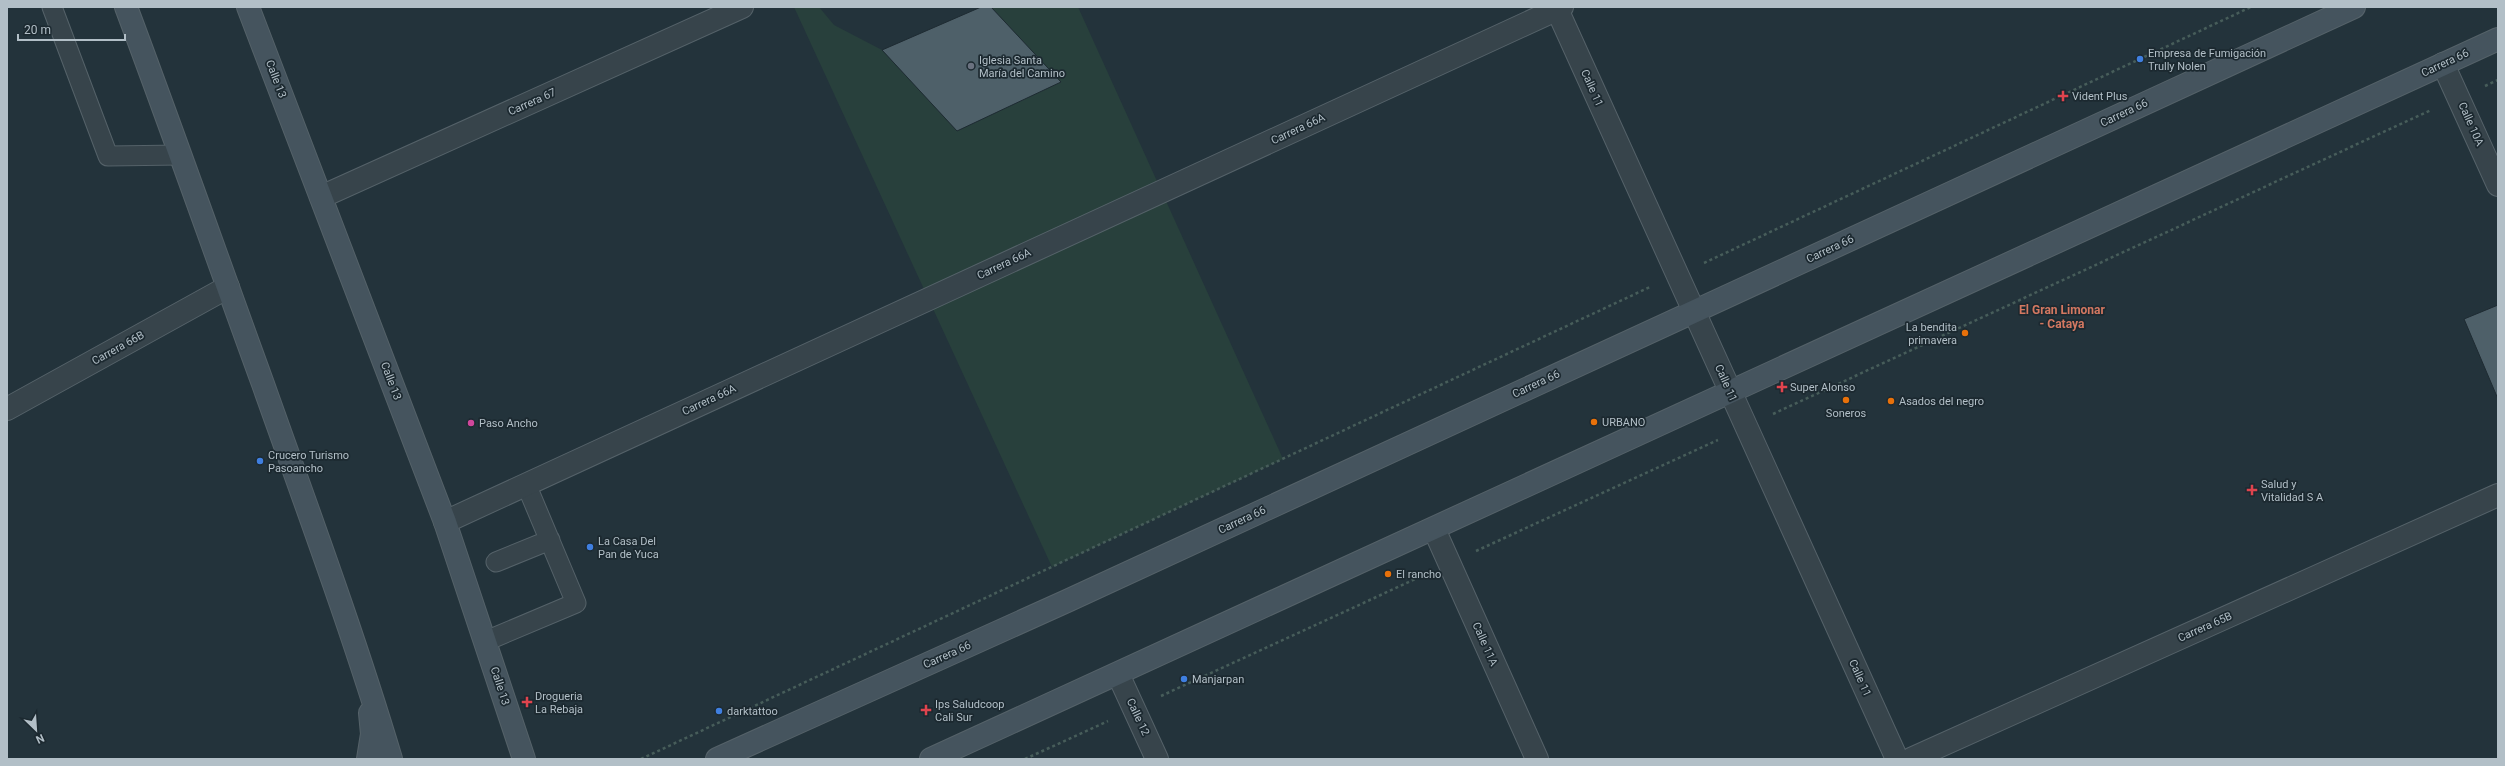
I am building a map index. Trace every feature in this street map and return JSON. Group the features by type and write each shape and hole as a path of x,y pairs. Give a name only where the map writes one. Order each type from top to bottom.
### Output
{"main road":[{"path":"126,7 181,155 368,681 391,759"},
{"name":"Calle 13","path":"248,7 446,522 524,759"},
{"name":"Carrera 66","path":"717,759 1067,601 2354,7"},
{"name":"Carrera 66","path":"931,759 1434,530 1730,392 2498,39"},
{"path":"368,681 372,734 368,759"}],"street":[{"name":"Carrera 67","path":"321,197 742,7"},
{"name":"Calle 11","path":"1558,8 1677,275 1897,759"},
{"name":"Carrera 66A","path":"446,522 1558,8"},
{"name":"Calle 10A","path":"2444,64 2498,185"},
{"name":"Carrera 66B","path":"7,409 228,287"},
{"name":"Carrera 65B","path":"1911,759 2498,496"},
{"name":"Calle 11A","path":"1434,530 1537,759"},
{"name":"Calle 12","path":"1118,674 1157,759"}],"lane":[{"path":"52,7 108,156 181,155"},
{"path":"486,642 576,603 526,484"},
{"path":"496,562 550,540"}],"path":[{"path":"641,759 2250,7"},
{"path":"1769,416 2498,80"},
{"path":"1475,552 1724,437"},
{"path":"1024,759 1427,574"}],"green space":[{"path":"794,7 819,7 834,25 882,50 957,131 1060,82 991,7 1078,7 1283,459 1052,567"}],"building":[{"name":"Iglesia Santa María del Camino","path":"981,7 991,7 1061,82 957,131 882,50"},
{"path":"2498,305 2498,399 2464,319"}],"place":[{"name":"Empresa de Fumigación Trully Nolen","path":"2140,59"},
{"name":"Iglesia Santa María del Camino","path":"971,66"},
{"name":"Vident Plus","path":"2063,96"},
{"name":"La bendita primavera","path":"1965,333"},
{"name":"Super Alonso","path":"1782,387"},
{"name":"Soneros","path":"1846,400"},
{"name":"Asados del negro","path":"1891,401"},
{"name":"URBANO","path":"1594,422"},
{"name":"Paso Ancho","path":"471,423"},
{"name":"Crucero Turismo Pasoancho","path":"260,461"},
{"name":"Salud y Vitalidad S A","path":"2252,490"},
{"name":"La Casa Del Pan de Yuca","path":"590,547"},
{"name":"El rancho","path":"1388,574"},
{"name":"Manjarpan","path":"1184,679"},
{"name":"Drogueria La Rebaja","path":"527,702"},
{"name":"Ips Saludcoop Cali Sur","path":"926,710"},
{"name":"darktattoo","path":"719,711"}],"district":[{"name":"El Gran Limonar - Cataya","path":"2062,317"}]}
